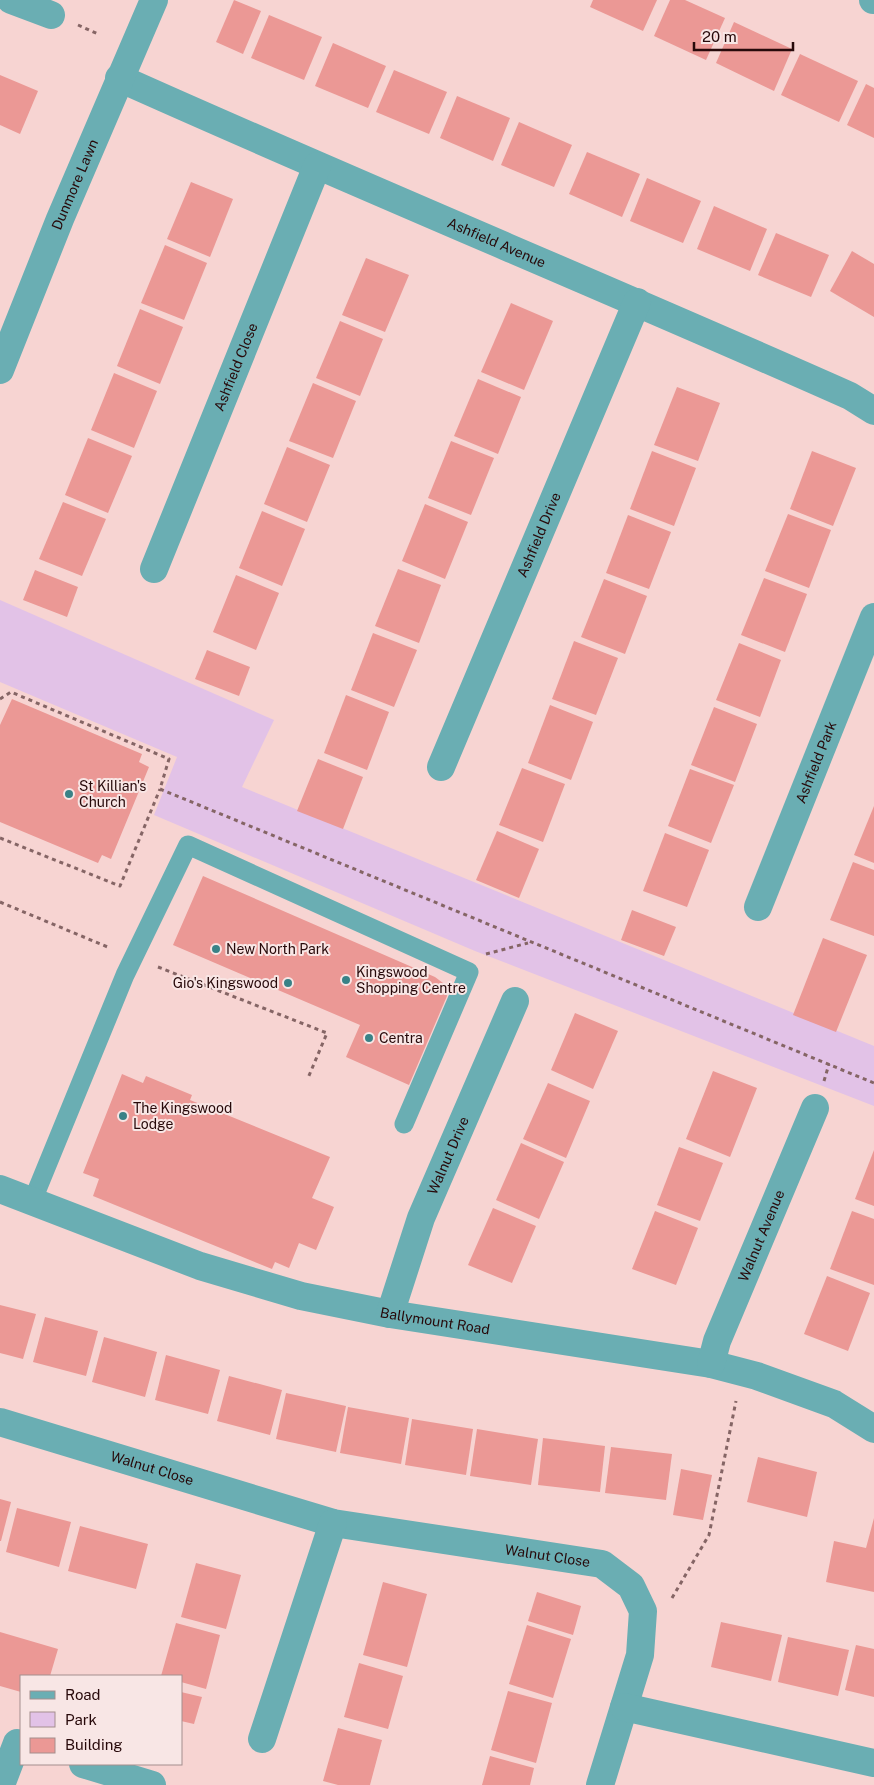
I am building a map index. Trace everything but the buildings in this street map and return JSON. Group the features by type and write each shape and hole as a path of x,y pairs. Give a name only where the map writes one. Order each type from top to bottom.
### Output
{"street":[{"path":"11,0 64,20"},
{"name":"Dunmore Lawn","path":"0,370 119,78 154,0"},
{"name":"Ashfield Avenue","path":"119,78 317,166 638,302 850,396 874,411"},
{"name":"Ashfield Close","path":"154,569 317,166"},
{"name":"Ashfield Drive","path":"442,767 638,302"},
{"name":"Ashfield Park","path":"758,907 874,616"},
{"name":"Walnut Drive","path":"390,1314 421,1218 515,1001"},
{"name":"Walnut Avenue","path":"711,1364 716,1341 814,1108"},
{"name":"Ballymount Road","path":"0,1189 200,1266 301,1296 390,1314 711,1364 756,1376 834,1404 874,1429"},
{"name":"Walnut Close","path":"0,1422 333,1523 602,1564 631,1586 643,1611 640,1655 600,1785"},
{"path":"262,1739 333,1523"},
{"path":"624,1707 874,1763"},
{"path":"1,1785 13,1742"},
{"path":"86,1765 152,1785"}],"lane":[{"path":"32,1202 88,1060 132,958 188,845 469,972 404,1124"}],"path":[{"path":"64,20 98,34"},
{"path":"0,699 11,692 169,759 160,788 120,886 0,838"},
{"path":"160,788 874,1083"},
{"path":"0,902 132,958 327,1033 308,1078"},
{"path":"469,972 477,956 529,942"},
{"path":"672,1598 708,1535 737,1393"}],"green space":[{"path":"0,600 274,720 242,787 874,1046 874,1106 475,951 154,815 177,757 0,682"}],"place":[{"name":"St Killian's Church","path":"69,794"},
{"name":"New North Park","path":"216,949"},
{"name":"Kingswood Shopping Centre","path":"346,980"},
{"name":"Gio's Kingswood","path":"288,983"},
{"name":"Centra","path":"369,1038"},
{"name":"The Kingswood Lodge","path":"123,1116"}]}
